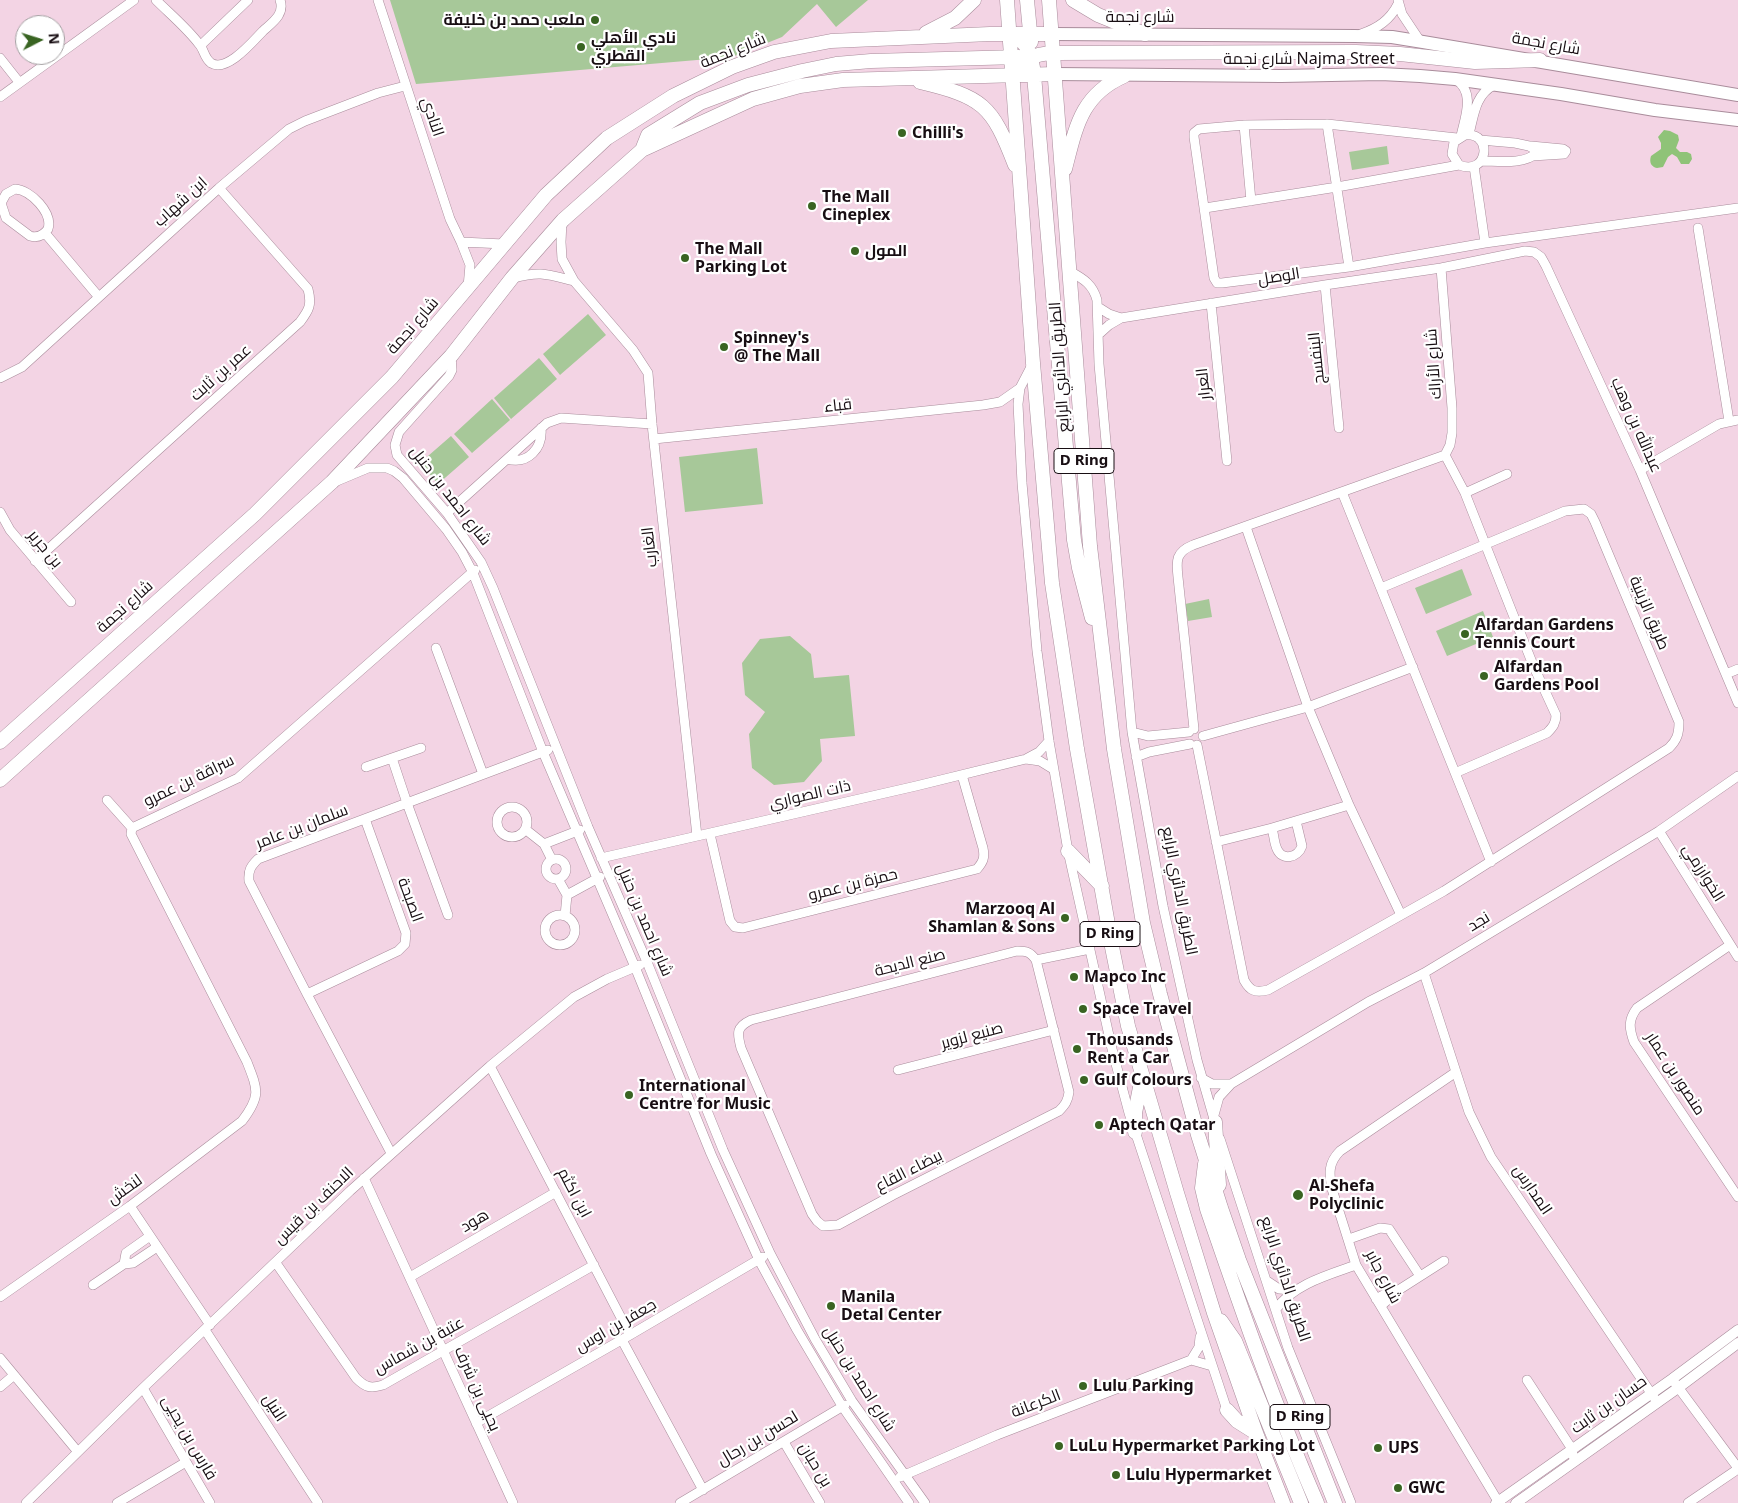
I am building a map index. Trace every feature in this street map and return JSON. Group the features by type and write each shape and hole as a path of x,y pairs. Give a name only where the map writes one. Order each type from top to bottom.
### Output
{"main road":[{"path":"918,36 955,18 974,0"},
{"name":"الطريق الدائري الرابع","path":"1007,0 1052,583 1077,749 1119,987 1142,1076 1214,1313 1283,1503"},
{"path":"1027,0 1074,540 1084,589 1102,650"},
{"name":"الطريق الدائري الرابع","path":"1049,0 1071,272 1090,546 1115,759 1143,923 1160,994 1220,1208 1335,1503"},
{"path":"1073,0 1098,15 1145,34"},
{"path":"1010,33 1021,39 1042,67 1055,74"},
{"name":"شارع نجمة","path":"0,742 255,514 392,377 546,195 607,138 673,96 732,67 774,52 831,41 918,36 1010,33 1392,37 1540,60 1738,95"},
{"path":"1013,76 1021,64 1044,46 1052,34"},
{"path":"642,150 648,135 700,103 748,85 793,73 844,63 905,59 1012,57 1054,53 1356,52 1400,54 1475,62 1540,60"},
{"path":"0,780 332,482 451,356 512,278 562,220 642,150 753,99 800,86 843,80 902,77 1055,74 1124,76"},
{"name":"شارع نجمة Najma Street","path":"1124,76 1381,74 1455,79 1494,84"},
{"path":"1062,179 1077,128 1090,100 1106,85 1124,76"},
{"path":"902,77 959,93 981,104 996,121 1020,177"},
{"path":"1494,84 1655,110 1738,120"},
{"path":"1068,851 1102,886"},
{"path":"1135,1132 1135,1113 1142,1076"},
{"path":"1215,1122 1220,1208"},
{"path":"1206,1161 1202,1188 1207,1209 1281,1419 1317,1503"},
{"path":"1214,1313 1235,1341 1301,1503"},
{"path":"1227,1410 1236,1422 1256,1433"}],"street":[{"path":"0,97 134,0"},
{"path":"156,0 201,45 203,52 213,64 226,64 232,61 277,18 282,8 280,0"},
{"path":"201,45 248,0"},
{"name":"النادي","path":"378,0 450,219 470,265 468,288"},
{"path":"1355,36 1380,26 1394,13 1398,2"},
{"path":"1398,2 1406,22 1414,30 1420,41"},
{"path":"0,58 19,82"},
{"path":"1455,79 1466,90 1468,101 1462,136"},
{"path":"1459,165 1453,158 1452,146 1462,136 1478,100 1494,84"},
{"name":"ابن شهاب","path":"0,378 22,366 98,296 276,139 297,125 378,94 405,86"},
{"path":"1328,124 1349,267"},
{"path":"1205,208 1459,165 1468,167 1478,163 1516,161 1532,156 1564,154 1566,151 1563,149 1480,140 1462,136 1328,124 1244,125 1202,128 1194,134 1214,278 1217,283 1349,267 1485,243 1738,208"},
{"path":"1244,125 1250,201"},
{"path":"1480,140 1485,150 1478,163 1485,243"},
{"path":"1529,146 1536,150 1536,154 1532,156"},
{"name":"عمر بن ثابت","path":"35,561 300,322 307,312 311,301 308,289 219,188"},
{"path":"15,189 34,198 48,217 49,225 45,233 38,237 30,236 6,218 1,203 6,194 15,189"},
{"name":"الغارب","path":"562,220 562,259 574,281 633,350 648,373 697,836"},
{"path":"1640,470 1720,424 1734,421 1698,228"},
{"path":"45,233 98,296"},
{"path":"461,242 504,244"},
{"name":"عبدالله بن وهب","path":"1441,268 1525,252 1534,252 1542,257 1640,470 1738,703"},
{"name":"الوصل","path":"1098,335 1108,325 1121,318 1441,268"},
{"name":"شارع الأراك","path":"1441,268 1452,408 1452,433 1450,446 1445,455"},
{"name":"الطريق الدائري الرابع","path":"1071,272 1082,278 1092,288 1097,300 1099,364 1132,732 1163,906 1201,1078 1288,1348 1351,1503"},
{"path":"512,278 534,273 548,274 574,281"},
{"name":"البنفسج","path":"1325,285 1339,428"},
{"name":"العرار","path":"1211,304 1227,461"},
{"path":"1098,307 1109,314 1121,318"},
{"name":"شارع احمد بن حنبل","path":"451,356 452,370 449,376 399,432 395,448 398,456 447,513 481,562 607,873 647,962 720,1142 770,1253 815,1339 852,1401 924,1503"},
{"name":"الطريق الدائري الرابع","path":"1034,363 1020,388 1018,419 1023,492 1037,651 1053,768 1068,851 1112,1049 1135,1132 1227,1410"},
{"name":"قباء","path":"654,439 983,406 1000,402 1020,388"},
{"path":"447,513 541,428 554,419 652,424"},
{"path":"507,459 519,460 532,454 541,440 541,428"},
{"path":"1342,492 1413,667 1455,773 1491,862 1444,891 1268,990 1254,991 1248,986 1244,980 1194,745 1187,739 1191,731 1177,571 1179,554 1185,549 1246,526 1445,455 1465,493 1530,656 1556,715 1556,722 1547,733 1455,773"},
{"name":"شارع احمد بن حنبل","path":"332,482 368,468 387,468 394,471 403,478 446,529 462,552 473,573 543,752 635,967 711,1154 759,1260 842,1406 909,1503"},
{"path":"1465,493 1506,474"},
{"name":"طريق الزينية","path":"1486,544 1565,511 1584,509 1591,514 1679,722 1679,733 1676,741 1669,748 1491,862"},
{"name":"بن جرير","path":"0,512 10,530 71,602"},
{"path":"1246,526 1308,707 1349,805 1401,915"},
{"path":"1381,588 1486,544"},
{"name":"سراقة بن عمرو","path":"257,1096 254,1079 247,1062 131,834 132,828 238,778 473,573 481,562"},
{"path":"436,648 484,774"},
{"path":"1203,736 1308,707 1413,667"},
{"path":"1726,674 1738,669"},
{"path":"1132,732 1148,736 1200,731 1203,736 1202,742 1194,745 1149,752 1136,757"},
{"name":"ذات الصواري","path":"601,858 1026,759 1039,752 1049,741"},
{"name":"سلمان بن عامر","path":"392,1153 249,881 248,873 250,867 258,859 555,747"},
{"path":"366,767 422,748"},
{"path":"392,758 448,915"},
{"path":"1026,759 1040,761 1053,768"},
{"name":"حمزة بن عمرو","path":"710,834 730,922 735,928 743,928 977,869 985,856 962,775"},
{"name":"نجد","path":"1215,1122 1214,1114 1219,1097 1231,1084 1368,1002 1424,973 1659,831 1738,776"},
{"path":"107,800 132,828"},
{"path":"1216,842 1296,822 1349,805"},
{"name":"الصبحة","path":"307,994 398,952 405,944 406,933 364,819"},
{"path":"1272,828 1279,852 1293,857 1298,854 1302,846 1296,822"},
{"path":"544,844 588,827"},
{"path":"525,829 544,844 552,860"},
{"name":"الخوارزمي","path":"1659,831 1738,957"},
{"path":"559,859 565,864 566,871 562,878 552,878 547,872 547,865 552,860 559,859"},
{"path":"567,895 607,873"},
{"path":"558,879 567,895 565,916"},
{"name":"منصور بن عمار","path":"1730,945 1638,1008 1629,1022 1634,1042 1738,1197"},
{"name":"صنع الديحة","path":"739,1029 744,1023 751,1020 1017,951 1026,950 1036,960"},
{"path":"1036,960 1090,950"},
{"name":"بيضاء القاع","path":"739,1029 738,1038 741,1048 812,1214 823,1226 831,1227 1059,1111 1065,1106 1069,1092 1036,960"},
{"name":"الاحنف بن قيس","path":"26,1503 143,1388 364,1178 490,1066 574,997 590,987 647,962"},
{"name":"المدارس","path":"1424,973 1469,1112 1491,1157 1654,1398"},
{"name":"صنيع لزوير","path":"898,1070 1054,1030"},
{"name":"ابن اكثم","path":"490,1066 594,1265 626,1338 703,1490"},
{"name":"شارع جابر","path":"1456,1072 1335,1156 1330,1165 1330,1176 1332,1189 1356,1264 1498,1502"},
{"path":"1201,1078 1212,1084 1231,1084"},
{"name":"لنخش","path":"0,1296 130,1206 242,1121 251,1110 257,1096"},
{"name":"يحيى بن شرف","path":"364,1178 512,1503"},
{"name":"هود","path":"410,1277 556,1192"},
{"name":"النيل","path":"130,1206 318,1503"},
{"path":"1348,1237 1380,1228 1389,1229 1420,1276"},
{"path":"124,1264 126,1254 150,1236"},
{"path":"93,1285 124,1264 133,1262 157,1247"},
{"name":"جعفر بن اوس","path":"476,1423 626,1338 770,1253"},
{"path":"1379,1302 1387,1293 1397,1291 1444,1261"},
{"name":"عتبة بن شماس","path":"276,1263 356,1378 364,1386 372,1389 383,1385 594,1265"},
{"path":"1276,1309 1294,1290 1356,1264"},
{"path":"1267,1281 1279,1289 1294,1290"},
{"name":"حسان بن ثابت","path":"1516,1503 1573,1462 1654,1398 1672,1379 1738,1330"},
{"path":"1200,1332 1199,1347 1191,1360 1212,1366"},
{"name":"حسان بن ثابت","path":"1498,1502 1572,1449 1654,1398 1678,1388 1738,1343"},
{"path":"0,1358 78,1452"},
{"name":"الكرعانة","path":"893,1480 997,1435 1191,1360"},
{"path":"0,1387 13,1376"},
{"path":"1672,1379 1738,1469 1688,1503"},
{"path":"1527,1380 1572,1449 1573,1462"},
{"name":"فارس بن يحيى","path":"143,1388 210,1503"},
{"name":"لحسن بن رحال","path":"680,1503 852,1401"},
{"name":"بن حبان","path":"784,1442 820,1503"},
{"path":"117,1503 186,1462"}],"shaded area":[{"name":"نادي الأهلي القطري","path":"390,0 868,0 836,27 817,4 782,37 732,57 416,84"},
{"path":"1664,130 1678,135 1679,140 1676,148 1680,152 1691,154 1692,159 1689,164 1681,164 1677,157 1672,154 1668,157 1663,167 1657,168 1652,165 1650,162 1651,156 1661,149 1658,137"},
{"path":"1387,146 1389,164 1352,170 1349,152"},
{"path":"588,314 606,335 560,375 543,354"},
{"path":"539,358 557,379 511,419 494,398"},
{"path":"492,399 510,420 472,453 454,434"},
{"path":"451,436 469,457 438,484 420,463"},
{"path":"757,448 763,504 685,512 679,457"},
{"name":"Alfardan Gardens Tennis Court","path":"1462,569 1472,595 1426,614 1415,588"},
{"path":"1209,599 1212,617 1188,621 1185,604"},
{"name":"Alfardan Gardens Tennis Court","path":"1483,611 1493,637 1447,656 1436,631"},
{"path":"790,636 811,654 814,678 849,675 855,736 820,739 822,761 804,782 774,785 752,768 749,734 765,712 745,695 742,663 760,639"}],"place":[{"name":"ملعب حمد بن خليفة","path":"595,20"},
{"name":"نادي الأهلي القطري","path":"581,47"},
{"name":"Chilli's","path":"902,133"},
{"name":"The Mall Cineplex","path":"812,206"},
{"name":"المول","path":"855,251"},
{"name":"The Mall Parking Lot","path":"685,258"},
{"name":"Spinney's @ The Mall","path":"724,347"},
{"name":"Alfardan Gardens Tennis Court","path":"1465,634"},
{"name":"Alfardan Gardens Pool","path":"1484,676"},
{"name":"Marzooq Al Shamlan & Sons","path":"1065,918"},
{"name":"Mapco Inc","path":"1074,977"},
{"name":"Space Travel","path":"1083,1009"},
{"name":"Thousands Rent a Car","path":"1077,1049"},
{"name":"Gulf Colours","path":"1084,1080"},
{"name":"International Centre for Music","path":"629,1095"},
{"name":"Aptech Qatar","path":"1099,1125"},
{"name":"Al-Shefa Polyclinic","path":"1298,1195"},
{"name":"Manila Detal Center","path":"831,1306"},
{"name":"Lulu Parking","path":"1083,1386"},
{"name":"LuLu Hypermarket Parking Lot","path":"1059,1446"},
{"name":"UPS","path":"1378,1448"},
{"name":"Lulu Hypermarket","path":"1116,1475"},
{"name":"GWC","path":"1398,1488"}]}
